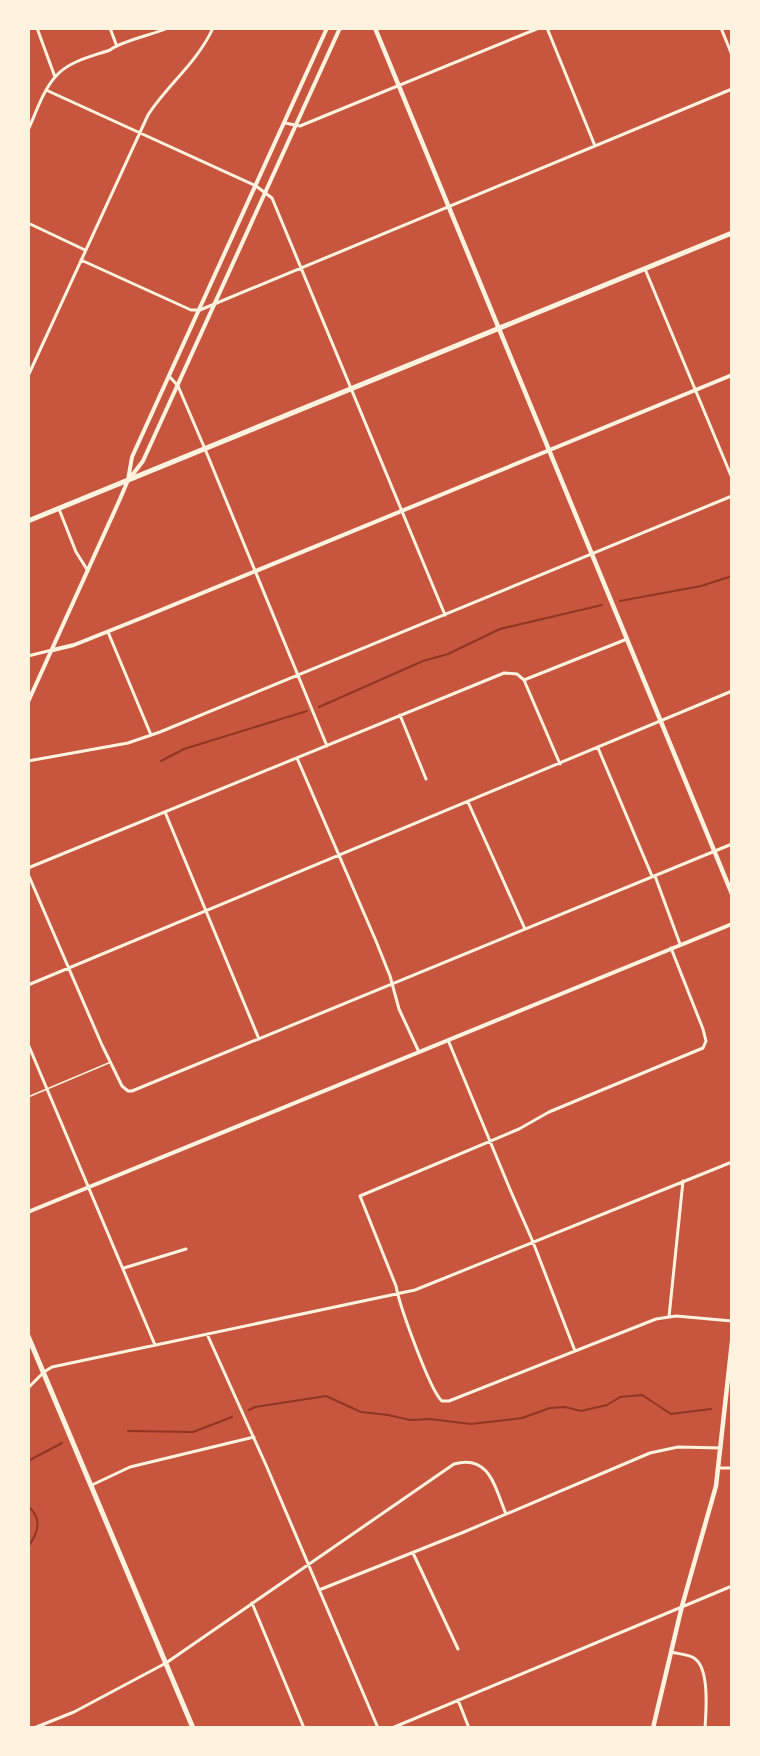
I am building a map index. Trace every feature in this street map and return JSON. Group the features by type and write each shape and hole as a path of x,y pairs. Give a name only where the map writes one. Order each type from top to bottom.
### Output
{"main road":[{"path":"375,28 732,894"},
{"path":"28,521 732,232"},
{"path":"28,1336 193,1728"},
{"path":"653,1728 682,1606 710,1513 719,1468 732,1342"}],"street":[{"path":"37,28 55,77"},
{"path":"110,28 116,45"},
{"path":"28,130 46,90 55,77 66,68 110,50 116,45 138,40 168,28"},
{"path":"28,376 140,132 156,102 189,66 213,28"},
{"path":"28,702 128,480 132,457 327,28"},
{"path":"128,480 143,461 340,28"},
{"path":"285,123 296,126 539,28"},
{"path":"547,28 595,146"},
{"path":"721,28 732,56"},
{"path":"81,260 191,310 200,310 732,89"},
{"path":"46,90 256,186 272,198 445,615"},
{"path":"28,223 85,250"},
{"path":"645,268 732,478"},
{"path":"28,656 74,645 732,375"},
{"path":"169,376 178,386 205,449 327,746"},
{"path":"28,761 128,742 151,735 732,496"},
{"path":"59,509 76,552 88,571"},
{"path":"108,631 151,735"},
{"path":"524,680 627,639"},
{"path":"28,868 495,676 514,673 524,680 560,764"},
{"path":"28,985 731,692"},
{"path":"400,715 426,778"},
{"path":"598,748 680,944"},
{"path":"297,758 376,941 399,1009 419,1052"},
{"path":"468,802 525,929"},
{"path":"165,812 259,1039"},
{"path":"28,874 122,1086 132,1091 732,844"},
{"path":"28,1212 732,924"},
{"path":"671,948 706,1041 701,1049 549,1112 519,1129 360,1196 396,1286 397,1295 418,1352 435,1393 438,1398 445,1401 645,1323 669,1317 732,1321"},
{"path":"448,1040 533,1242 575,1351"},
{"path":"28,1044 155,1345"},
{"path":"28,1388 52,1367 415,1290 732,1162"},
{"path":"669,1317 683,1181"},
{"path":"123,1268 186,1249"},
{"path":"207,1334 254,1437 378,1728"},
{"path":"91,1485 130,1467 254,1437"},
{"path":"319,1590 650,1453 678,1447 721,1449"},
{"path":"34,1728 74,1712 166,1663 448,1467 462,1462 474,1462 486,1469 506,1514"},
{"path":"719,1468 732,1468"},
{"path":"413,1552 458,1649"},
{"path":"392,1728 732,1586"},
{"path":"252,1603 304,1728"},
{"path":"671,1652 695,1659 702,1667 706,1691 705,1728"},
{"path":"458,1700 469,1728"},
{"path":"406,1722 408,1728"}],"lane":[{"path":"28,1097 111,1062"}],"waterway":[{"path":"620,601 701,586 732,576"},
{"path":"319,707 423,661 448,654 500,629 602,605"},
{"path":"161,761 184,749 307,711"},
{"path":"249,1410 255,1407 326,1396 361,1412 410,1420 430,1419 471,1424 522,1418 550,1408 565,1407 581,1411 607,1405 620,1397 642,1395 671,1414 711,1409"},
{"path":"128,1431 193,1432 232,1417"},
{"path":"28,1461 62,1443"},
{"path":"28,1506 37,1521 34,1537 28,1547"}]}
